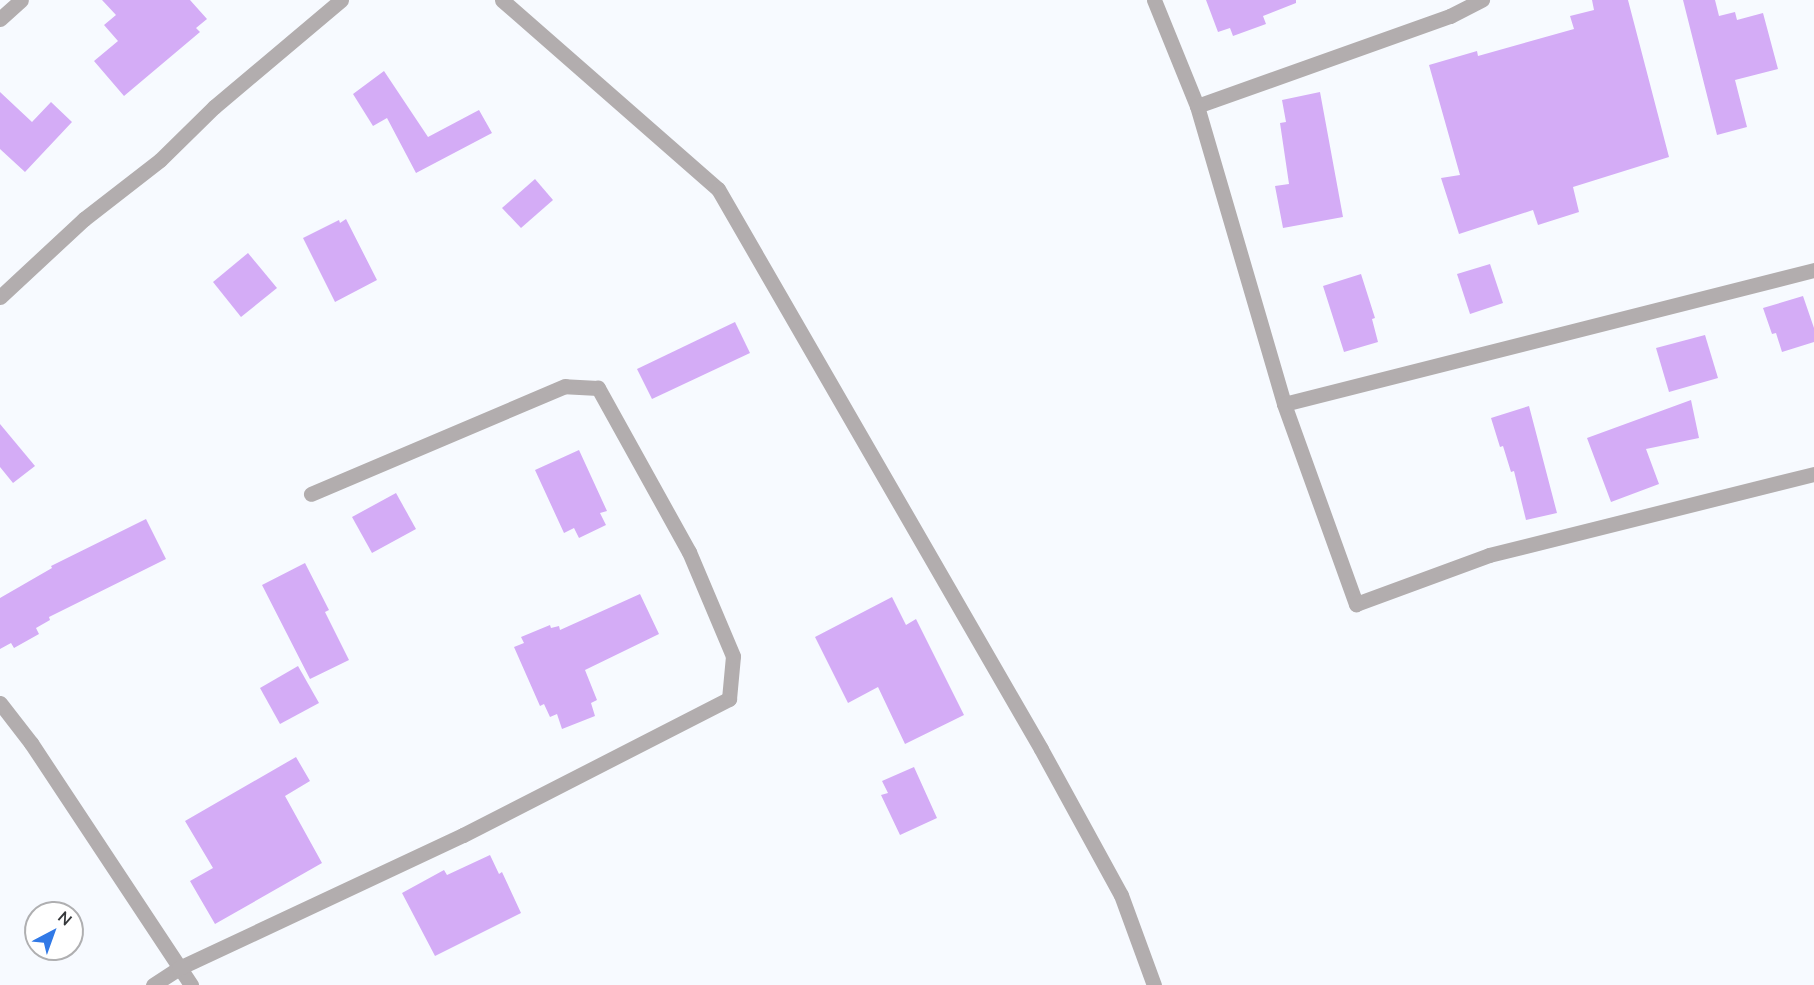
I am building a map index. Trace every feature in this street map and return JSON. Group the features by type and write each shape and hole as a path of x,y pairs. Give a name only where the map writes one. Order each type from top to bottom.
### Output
{"street":[{"path":"0,19 21,0"},
{"path":"0,297 84,219 160,160 214,107 341,0"},
{"path":"502,0 718,189 1047,759 1121,895 1154,985"},
{"path":"1154,0 1197,106 1284,404 1356,604 1489,555 1814,474"},
{"path":"1197,106 1450,16 1482,0"},
{"path":"1284,404 1814,270"},
{"path":"153,985 179,968 463,835 729,699 733,656 689,552 598,388 565,386 311,494"},
{"path":"0,703 31,743 191,985"}],"building":[{"path":"102,0 190,0 207,19 196,28 200,32 124,96 94,61 118,41 104,25 116,15"},
{"path":"1206,0 1296,0 1296,3 1263,16 1266,24 1233,36 1230,28 1218,32"},
{"path":"1592,0 1628,0 1669,157 1573,187 1579,212 1538,225 1533,210 1459,234 1441,178 1460,175 1429,65 1477,51 1478,56 1574,29 1570,16 1594,10"},
{"path":"1683,0 1715,0 1719,16 1735,12 1737,20 1763,13 1778,69 1735,80 1747,127 1717,135"},
{"path":"384,71 428,137 479,110 492,133 416,173 387,118 373,126 353,94"},
{"path":"0,92 32,122 51,102 72,122 25,172 0,149"},
{"path":"1320,92 1343,217 1283,228 1275,186 1289,184 1280,123 1286,122 1282,100"},
{"path":"535,179 553,200 521,228 502,208"},
{"path":"346,219 377,280 335,302 303,238 339,220 340,223"},
{"path":"248,253 277,288 241,317 213,282"},
{"path":"1490,264 1503,303 1470,314 1457,274"},
{"path":"1361,274 1375,318 1372,319 1378,342 1344,352 1323,286"},
{"path":"1803,296 1814,328 1814,342 1782,352 1776,333 1772,334 1763,308"},
{"path":"735,322 750,353 652,399 637,369"},
{"path":"1705,335 1718,378 1669,392 1656,348"},
{"path":"1691,400 1699,438 1646,449 1659,484 1611,502 1587,438"},
{"path":"1529,406 1557,513 1526,520 1514,471 1511,472 1503,446 1500,447 1491,418"},
{"path":"0,424 35,466 13,483 0,467"},
{"path":"579,450 607,511 600,513 606,525 579,538 574,528 564,533 535,470"},
{"path":"396,493 416,529 372,553 352,517"},
{"path":"146,519 166,559 49,617 50,620 36,628 39,634 14,648 11,643 0,649 0,598 52,568 51,566"},
{"path":"305,563 329,610 325,612 349,660 310,679 262,585"},
{"path":"640,594 659,634 585,670 597,700 591,703 595,716 562,729 557,714 550,717 544,704 540,706 514,647 524,643 521,637 550,625 551,628 559,626 560,630"},
{"path":"892,597 906,625 916,619 964,715 905,744 878,687 848,703 815,637"},
{"path":"298,666 319,703 280,724 260,688"},
{"path":"296,757 310,781 285,796 322,863 215,924 190,881 213,868 185,821"},
{"path":"914,767 937,818 900,835 881,795 888,793 882,781"},
{"path":"490,855 499,874 502,872 521,913 435,956 402,893 444,870 447,875"}]}
